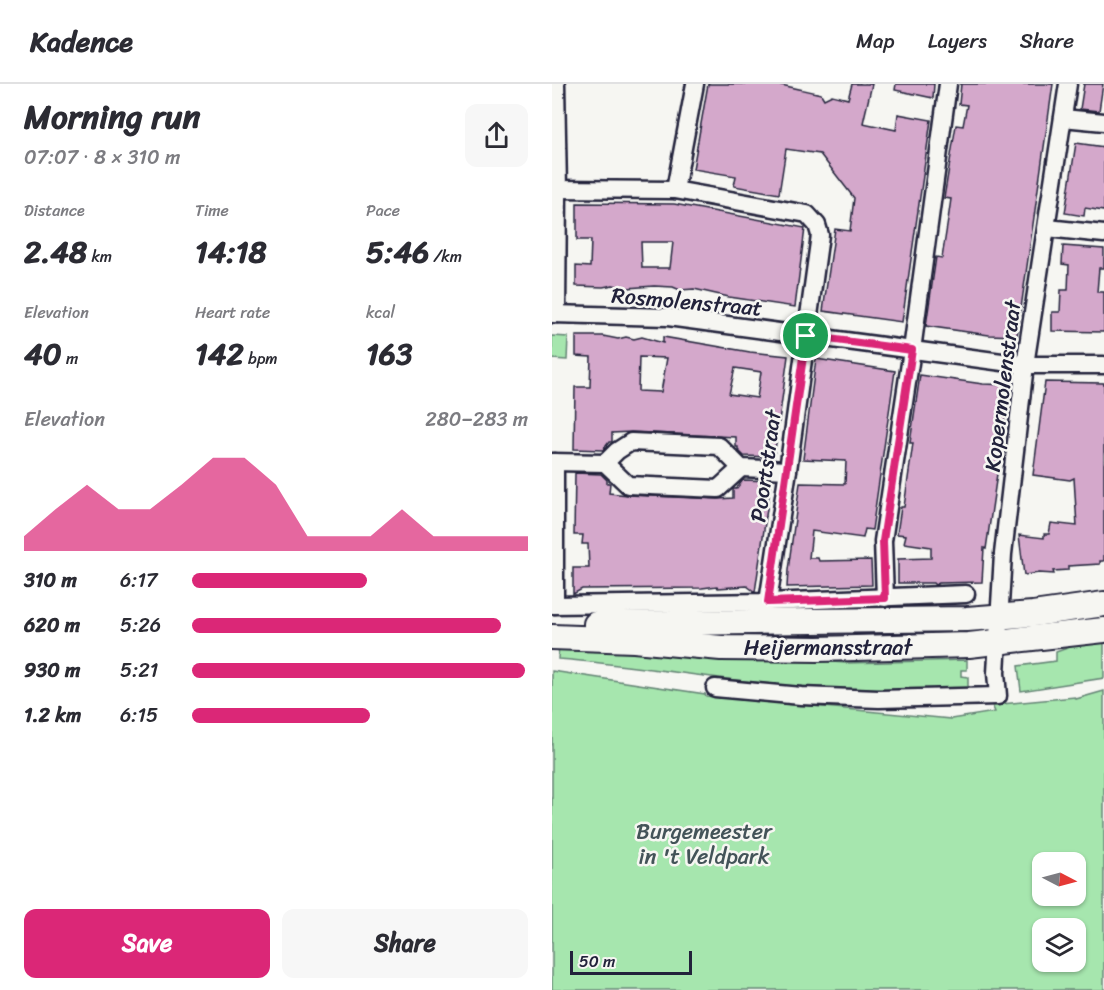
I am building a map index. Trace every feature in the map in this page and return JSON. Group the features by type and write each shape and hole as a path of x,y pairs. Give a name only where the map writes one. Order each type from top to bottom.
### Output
{"main road":[{"name":"Heijermansstraat","path":"553,611 861,621 999,617 1104,604"},
{"name":"Heijermansstraat","path":"552,637 743,648 945,646 998,643 1104,630"}],"street":[{"path":"554,314 556,84"},
{"path":"675,190 695,84"},
{"path":"885,598 883,541 912,350 948,84"},
{"name":"Kopermolenstraat","path":"998,696 996,673 1003,554 1025,365 1068,84"},
{"path":"1063,118 1104,122"},
{"name":"Poortstraat","path":"555,189 675,190 807,214 817,225 820,235 768,602"},
{"path":"1047,228 1104,234"},
{"name":"Rosmolenstraat","path":"554,314 668,317 1025,365 1104,365"},
{"path":"605,464 617,451 631,442 719,446 741,468 788,470"},
{"path":"553,611 553,462 605,464 628,485 718,489 741,468"},
{"name":"Heijermansstraat","path":"553,611 966,594"},
{"name":"Heijermansstraat","path":"714,688 801,696 879,699 998,696"}],"green space":[{"path":"552,336 568,337 567,360 552,359"},
{"path":"1104,639 1104,678 1021,691 1018,666 1056,661 1056,652 1084,642"},
{"path":"559,643 846,663 967,660 967,670 961,670 961,676 968,677 968,690 845,689 744,681 558,659"},
{"name":"Burgemeester in 't Veldpark","path":"552,671 705,694 706,696 951,719 995,712 992,705 1075,697 1076,699 1104,691 1104,990 552,990"}],"building":[{"path":"708,84 777,84 821,94 824,99 832,95 848,99 852,84 872,84 863,123 896,130 898,114 931,120 902,322 823,311 835,229 850,231 854,198 820,154 786,149 779,194 734,186 736,176 693,169"},
{"path":"896,84 934,84 933,98 895,90"},
{"path":"961,84 1053,84 1017,336 989,335 926,326 936,257 942,258 948,220 951,199 944,198 956,125 963,126 967,105 959,104"},
{"path":"1084,84 1103,84 1099,111 1080,109"},
{"path":"1076,143 1104,147 1104,211 1085,208 1084,216 1065,213"},
{"path":"577,203 674,204 805,228 795,307 694,289 680,290 673,287 654,286 627,288 613,285 576,286 576,266 590,267 591,240 577,240","holes":["641,242 673,242 670,268 642,268"]},
{"path":"1063,246 1104,249 1104,268 1099,268 1097,292 1104,292 1104,332 1052,331 1052,312 1060,312 1061,290 1068,290 1069,265 1062,264"},
{"path":"576,336 603,336 618,339 642,337 663,343 663,337 788,356 774,457 744,456 736,447 736,437 631,432 612,433 612,442 609,442 603,450 574,449 575,387 590,387 591,357 576,356","holes":["639,357 667,358 661,392 638,391","735,368 761,372 757,398 729,394"]},
{"path":"816,359 895,371 872,530 865,529 863,538 812,531 809,558 818,558 819,561 871,560 872,585 787,587 800,483 845,484 846,461 803,459"},
{"path":"920,375 983,384 1010,385 986,549 984,548 982,582 935,585 933,583 898,583 898,559 931,558 931,547 904,543 906,535 897,534 901,507 904,507"},
{"path":"1045,382 1104,383 1104,561 1100,561 1100,564 1068,566 1068,570 1053,571 1054,574 1024,575 1019,535 1044,538 1044,534 1049,534 1051,523 1077,526 1074,478 1070,480 1033,475"},
{"path":"575,473 601,474 607,483 610,483 609,493 718,499 733,498 733,489 736,489 743,480 771,481 755,592 747,586 718,588 717,586 582,589 573,594 573,568 589,568 588,544 582,544 583,535 574,535"}],"route":[{"path":"806,336 912,350 883,541 885,598 768,602 806,336"}]}
